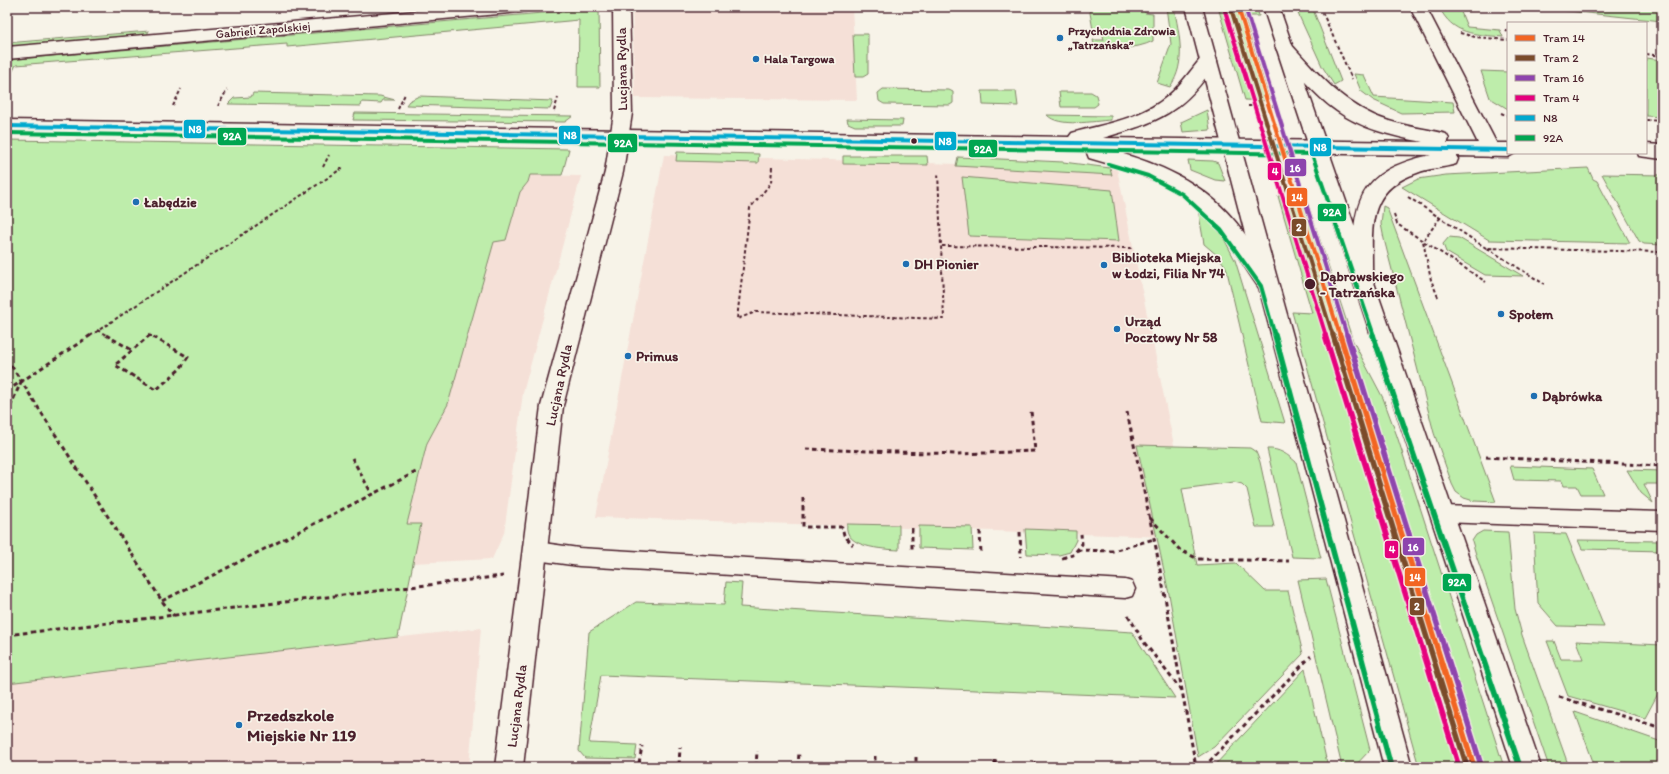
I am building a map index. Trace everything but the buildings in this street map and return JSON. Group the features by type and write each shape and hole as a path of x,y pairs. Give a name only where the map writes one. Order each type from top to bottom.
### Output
{"street":[{"name":"Gabrieli Zapolskiej","path":"7,53 520,7"},
{"name":"Lucjana Rydla","path":"509,767 554,396 614,172 620,137 623,113 621,7"},
{"path":"1194,7 1230,146 1315,454 1398,767"},
{"path":"1271,7 1317,148 1527,767"},
{"path":"1418,7 1500,150"},
{"path":"1284,46 1331,98 1364,118 1406,133 1500,150"},
{"path":"1060,144 1147,116 1168,106 1176,100 1208,61"},
{"path":"7,126 1500,150"},
{"path":"1060,144 1151,169 1186,188 1226,225 1267,283"},
{"path":"1362,278 1366,210 1376,190 1386,180 1396,173 1415,165 1500,150"},
{"path":"1647,152 1662,152"}],"lane":[{"path":"1441,514 1662,521"},
{"path":"536,551 579,557 1124,589"}],"path":[{"path":"1320,7 1354,83"},
{"path":"1657,7 1662,8"},
{"path":"1460,33 1475,37 1507,40"},
{"path":"1647,54 1662,56"},
{"path":"173,106 181,89"},
{"path":"218,107 227,90"},
{"path":"397,111 405,94"},
{"path":"553,113 558,98"},
{"path":"1247,106 1280,106"},
{"path":"1647,120 1662,121"},
{"path":"7,391 344,167"},
{"path":"772,168 770,183 750,208 737,319 756,312 944,319 938,172"},
{"path":"1402,197 1408,198 1544,284"},
{"path":"1392,210 1397,224 1486,282"},
{"path":"1438,297 1431,280 1423,241 1440,218"},
{"path":"942,246 1133,248"},
{"path":"1486,248 1662,252"},
{"path":"97,330 132,350"},
{"path":"150,335 188,357 180,369 156,390 115,365 132,350 150,335"},
{"path":"7,359 162,601 174,616"},
{"path":"7,414 21,382"},
{"path":"806,449 958,454 1035,451 1031,411"},
{"path":"1128,412 1150,518 1196,767"},
{"path":"352,458 372,494"},
{"path":"1486,458 1662,466"},
{"path":"162,601 416,472"},
{"path":"803,498 803,527 842,527 844,536 850,544 856,546"},
{"path":"1150,518 1180,550 1198,559 1289,561"},
{"path":"912,528 912,553"},
{"path":"980,530 981,555"},
{"path":"1020,532 1021,557"},
{"path":"1057,559 1073,555 1082,544 1081,534"},
{"path":"1077,550 1113,551 1154,540"},
{"path":"904,553 919,554"},
{"path":"973,555 988,555"},
{"path":"1015,557 1028,558"},
{"path":"7,635 504,576"},
{"path":"1124,589 1128,620 1182,690"},
{"path":"1204,767 1311,656"},
{"path":"1559,697 1662,728"},
{"path":"639,763 642,746"},
{"path":"679,765 680,747"},
{"path":"756,767 757,751"},
{"path":"798,767 799,752"},
{"path":"874,767 875,756"},
{"path":"916,757 916,767"},
{"path":"995,760 995,767"},
{"path":"1035,762 1035,767"}],"shaded area":[{"name":"Hala Targowa","path":"632,7 852,7 857,100 635,98"},
{"path":"664,155 1117,169 1175,450 1166,537 596,517"},
{"path":"530,175 581,176 523,393 504,533 492,559 413,563 421,524 407,524 427,443 448,404 494,242 506,240 520,192 528,182"},
{"name":"Przedszkole Miejskie Nr 119","path":"481,628 469,767 7,767 7,682"}],"green space":[{"path":"1089,7 1144,7 1145,13 1153,14 1153,41 1132,47 1095,48 1093,40 1104,40 1102,31 1093,30"},
{"path":"1166,7 1174,7 1180,48 1178,68 1170,87 1157,83 1171,44"},
{"path":"1218,7 1257,7 1259,16 1244,16 1270,101 1245,100"},
{"path":"1295,7 1312,7 1341,81 1334,85 1322,66"},
{"path":"1439,7 1459,7 1467,27 1500,30 1503,37 1474,34 1458,28 1451,23"},
{"path":"1531,7 1662,7 1662,21"},
{"path":"599,8 600,87 578,87 579,20 287,47 287,44 16,65 7,82 7,60"},
{"path":"149,31 146,36 7,48 7,43"},
{"path":"853,34 868,34 868,74 863,77 855,77"},
{"path":"1647,58 1662,60 1662,117 1647,116"},
{"path":"1481,71 1507,72 1507,108 1490,98"},
{"path":"1354,74 1364,75 1374,97 1453,102 1455,112 1401,113 1373,100 1361,91"},
{"path":"883,89 949,90 953,92 953,103 950,105 884,104 879,101 878,93"},
{"path":"982,91 1016,91 1018,106 983,105"},
{"path":"1059,92 1091,92 1096,95 1098,104 1094,107 1061,107"},
{"path":"253,93 380,96 395,100 383,100 381,103 362,102 361,106 228,104 234,98 251,97"},
{"path":"419,96 553,101 550,109 406,105 409,101"},
{"path":"1207,110 1210,130 1183,132 1181,122"},
{"path":"355,113 573,116 565,122 353,120"},
{"path":"1047,115 1111,116 1111,120 1068,123 1052,119"},
{"path":"847,119 903,120 902,126 855,126 848,123"},
{"path":"7,140 569,149 562,175 530,175 528,182 520,192 506,240 494,242 448,404 427,443 407,524 421,524 398,637 7,683"},
{"path":"677,152 759,154 758,163 676,161"},
{"path":"843,156 927,156 928,165 843,164"},
{"path":"958,157 1063,162 1110,168 1112,175 956,166"},
{"path":"1188,160 1213,161 1218,163 1225,181 1215,180 1190,170"},
{"path":"1588,168 1593,179 1597,181 1630,243 1489,240 1402,187 1418,179 1446,175"},
{"path":"1602,174 1662,175 1662,245 1644,244 1639,241"},
{"path":"962,177 1112,190 1119,241 969,236"},
{"path":"1278,196 1306,197 1353,341 1383,398 1397,436 1504,767 1419,767 1292,312 1312,313"},
{"path":"1383,206 1387,208 1496,502 1474,501 1464,498 1456,492 1452,484 1434,433 1384,239 1381,224"},
{"path":"1198,209 1221,233 1235,260 1285,423 1262,421 1226,267 1218,256 1204,244"},
{"path":"1449,237 1459,238 1523,276 1485,275 1446,252 1443,244"},
{"path":"1137,445 1250,448 1256,452 1260,462 1274,527 1256,527 1247,489 1242,484 1234,482 1182,489 1197,565 1236,563 1265,591 1288,591 1303,654 1214,747 1198,757 1169,594"},
{"path":"1267,449 1279,451 1296,462 1321,558 1292,557"},
{"path":"1510,466 1592,469 1603,494 1581,494 1577,486 1563,486 1561,481 1514,480"},
{"path":"1627,470 1662,471 1662,484 1644,484 1653,503 1641,493"},
{"path":"847,524 899,525 899,550 874,548 857,543 847,532"},
{"path":"919,526 972,527 973,550 919,548"},
{"path":"1025,529 1076,531 1076,540 1070,552 1059,555 1027,554"},
{"path":"1483,531 1508,532 1515,609 1522,635 1569,767 1549,767 1472,541 1476,535"},
{"path":"1534,533 1566,534 1604,627 1558,626 1538,603"},
{"path":"1578,540 1662,541 1662,551 1582,549"},
{"path":"1326,579 1370,750 1354,767 1342,767 1298,580"},
{"path":"726,582 742,583 740,607 1132,632 1175,698 601,675 589,743 637,745 635,759 585,758 579,751 589,632 636,602 724,605"},
{"path":"1547,641 1554,641 1561,659 1583,659 1576,641 1662,645 1662,686 1645,718 1568,696"},
{"path":"1305,669 1328,767 1214,767 1214,766"},
{"path":"1575,712 1662,742 1662,767 1595,767"}],"tram line":[{"name":"14","path":"1238,7 1474,767"},
{"name":"16","path":"1245,7 1481,765"},
{"name":"2","path":"1231,9 1467,767"},
{"name":"4","path":"1225,11 1459,767"}],"transit line":[{"name":"N8","path":"7,126 1507,150"},
{"name":"92A","path":"7,133 1312,154 1520,767"},
{"name":"92A","path":"1108,164 1148,176 1182,194 1221,230 1261,286 1391,767"}],"place":[{"name":"Przychodnia Zdrowia „Tatrzańska”","path":"1060,38"},
{"name":"Hala Targowa","path":"756,59"},
{"name":"Łabędzie","path":"136,202"},
{"name":"DH Pionier","path":"906,264"},
{"name":"Biblioteka Miejska w Łodzi, Filia Nr 74","path":"1104,265"},
{"name":"Dąbrowskiego - Tatrzańska","path":"1310,284"},
{"name":"Społem","path":"1501,314"},
{"name":"Urząd Pocztowy Nr 58","path":"1117,329"},
{"name":"Primus","path":"628,356"},
{"name":"Dąbrówka","path":"1534,396"},
{"name":"Przedszkole Miejskie Nr 119","path":"239,725"}]}
